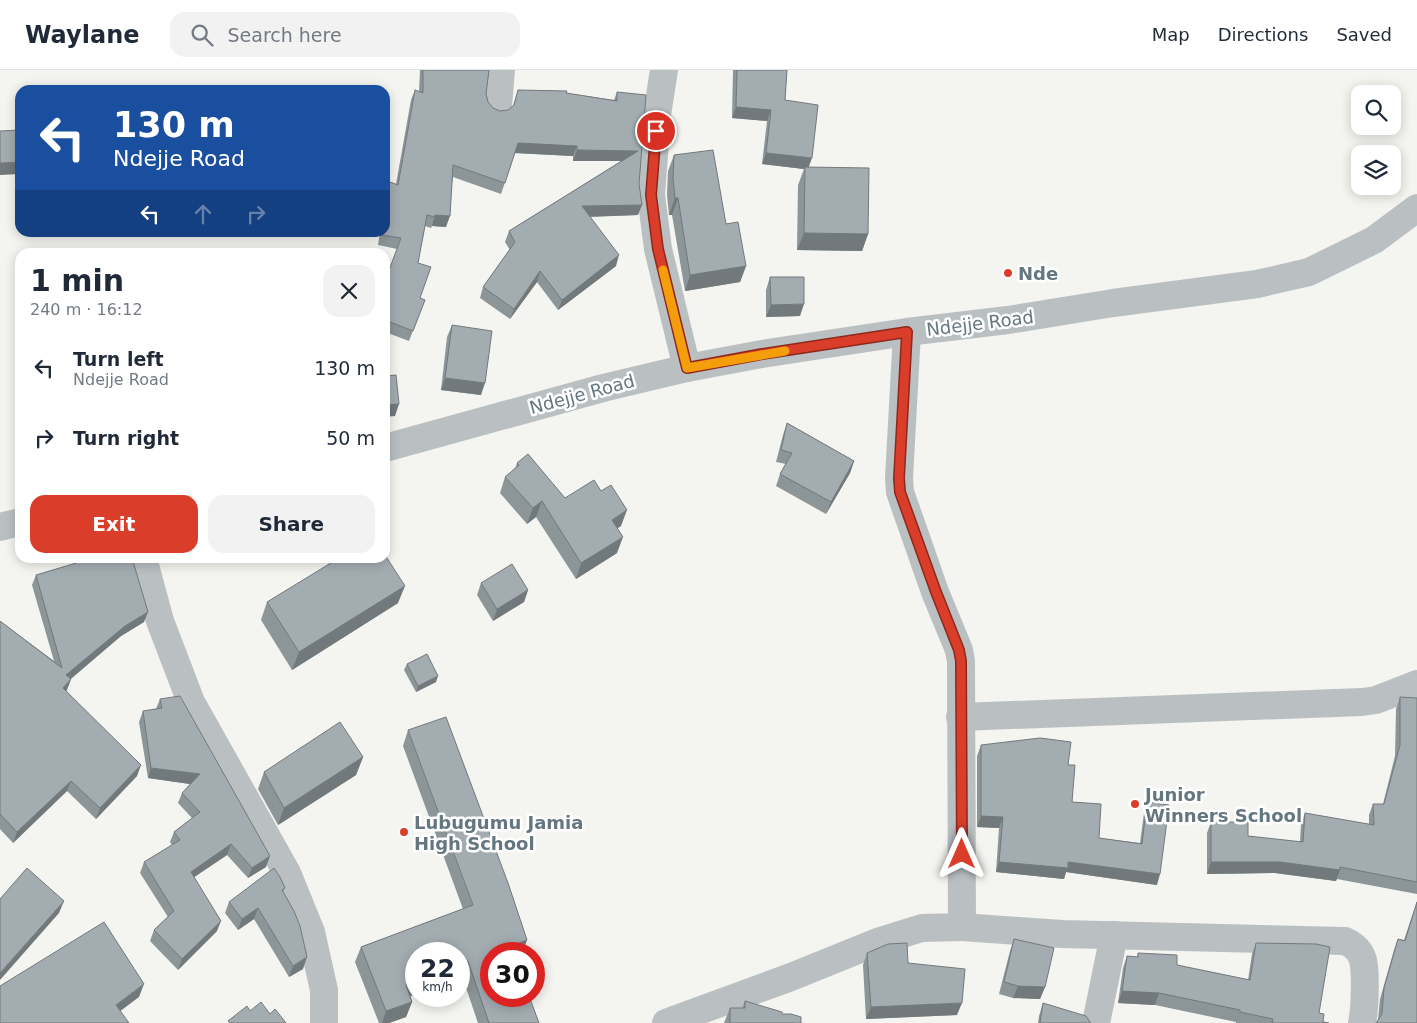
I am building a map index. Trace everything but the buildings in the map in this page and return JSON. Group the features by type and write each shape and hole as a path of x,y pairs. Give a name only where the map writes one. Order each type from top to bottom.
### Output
{"street":[{"path":"498,106 501,70"},
{"path":"664,70 657,115 651,195 658,249 687,368"},
{"name":"Ndejje Road","path":"390,447 603,388 687,368 762,354 907,332 1008,320 1114,303 1257,284 1309,272 1374,240 1417,208"},
{"path":"907,332 899,478 900,492 959,650 961,661 962,927"},
{"path":"0,527 15,523"},
{"path":"144,563 160,621 191,702 287,873 311,932 324,990 324,1023"},
{"path":"960,717 1362,702 1376,700 1417,684"},
{"path":"666,1023 791,977 880,941 922,928 962,927 1062,934 1345,941 1354,945 1363,960 1362,1023"},
{"path":"1096,1023 1114,935"}],"slow traffic":[{"path":"663,270 687,368 785,351"}],"place":[{"name":"Nde","path":"1008,273"},
{"name":"Junior Winners School","path":"1135,804"},
{"name":"Lubugumu Jamia High School","path":"404,832"}],"route":[{"path":"656,131 651,195 658,249 687,368 762,354 907,332 899,478 900,492 959,650 961,661 962,854"}]}
